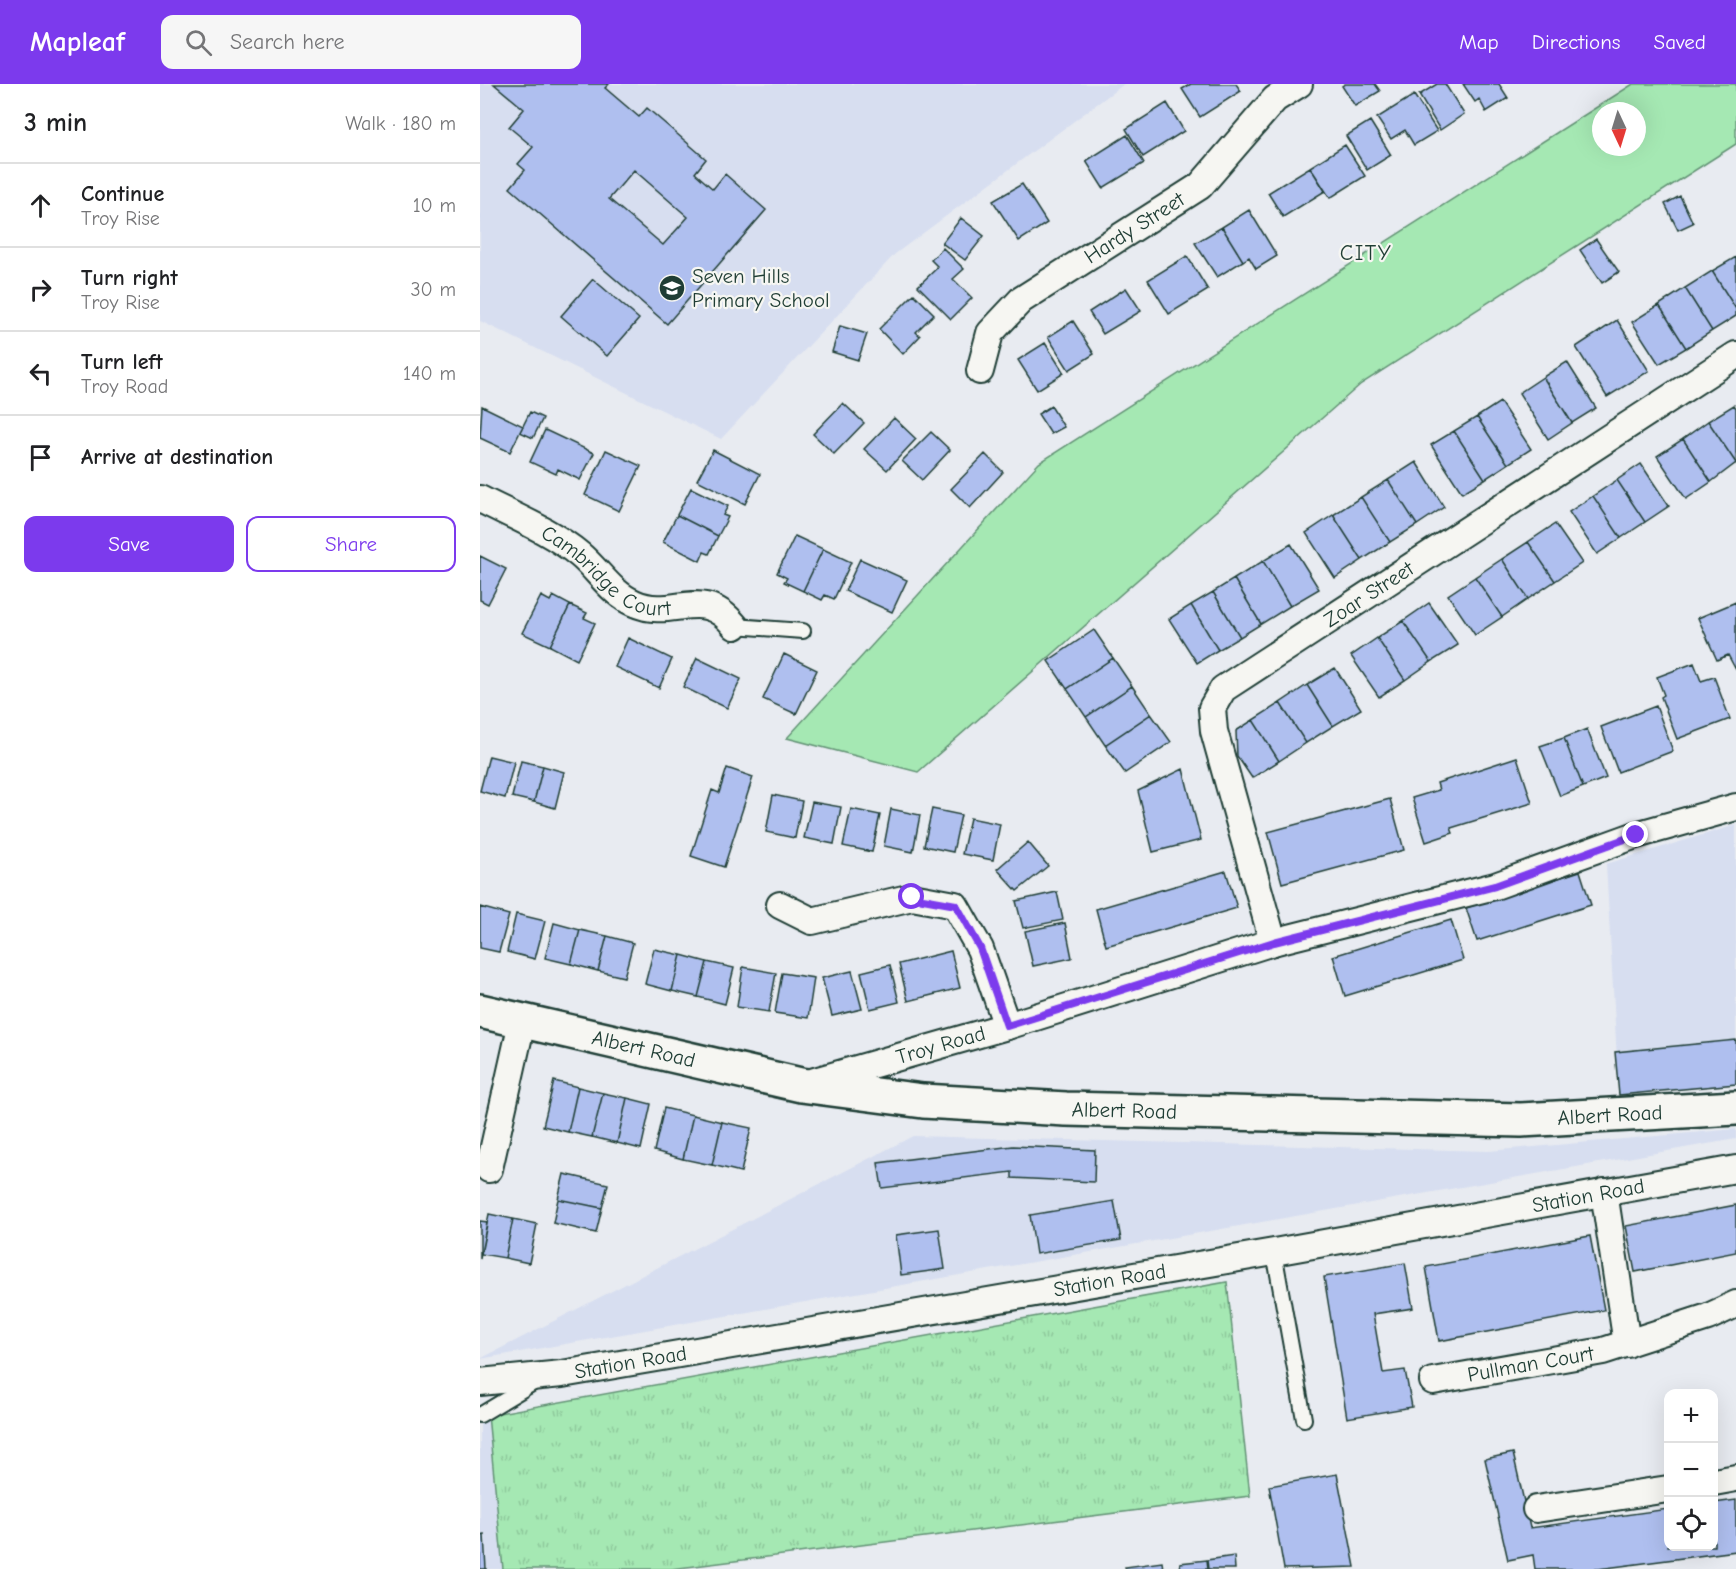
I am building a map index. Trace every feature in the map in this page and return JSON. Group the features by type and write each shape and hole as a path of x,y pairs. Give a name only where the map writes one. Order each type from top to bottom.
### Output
{"street":[{"name":"Hardy Street","path":"980,372 990,333 1021,300 1200,186 1275,99 1299,84"},
{"name":"Zoar Street","path":"1274,942 1214,731 1212,708 1223,689 1736,355"},
{"name":"Cambridge Court","path":"480,499 561,542 634,603 653,607 712,606 724,612 735,626"},
{"name":"Troy Road","path":"801,1085 1007,1026 1274,942 1495,886 1636,835 1736,807"},
{"path":"780,905 812,921 912,897 956,905 980,948 1007,1026"},
{"name":"Albert Road","path":"480,1011 801,1085 923,1101 1066,1109 1521,1120 1736,1108"},
{"path":"489,1169 522,1022"},
{"name":"Station Road","path":"480,1382 544,1376 1274,1252 1736,1169"},
{"path":"1604,1192 1627,1344"},
{"name":"Pullman Court","path":"1433,1381 1604,1351 1708,1317 1736,1304"},
{"path":"1718,1481 1736,1478"},
{"path":"1536,1509 1664,1490"}],"lane":[{"path":"735,626 803,631"},
{"path":"1274,1252 1304,1419"},
{"path":"480,1415 544,1376"}],"shaded area":[{"name":"Seven Hills Primary School","path":"480,84 1124,84 895,254 721,439 480,321"},
{"path":"1736,825 1736,1084 1619,1095 1606,864"},
{"path":"1736,1129 1736,1139 480,1359 913,1136 1489,1151"},
{"path":"480,1415 488,1415 503,1569 480,1569"}],"green space":[{"path":"1633,84 1736,84 1736,144 1361,384 918,772 787,738 1039,463 1592,110 1592,156 1646,156 1646,102 1605,102"},
{"path":"1227,1282 1250,1496 671,1569 503,1569 488,1415"}],"building":[{"path":"494,84 609,84 605,88 639,117 647,108 706,159 695,173 713,189 725,174 766,210 667,324 510,188 525,170 518,164 533,147 509,127 524,109","holes":["634,170 688,217 663,245 609,199"]},
{"path":"1191,84 1236,84 1241,91 1200,117 1182,89"},
{"path":"1345,84 1375,84 1380,91 1355,106 1342,86"},
{"path":"1437,84 1445,84 1464,114 1440,130 1419,95"},
{"path":"1463,84 1499,84 1508,98 1486,112 1479,99 1475,102"},
{"path":"1414,95 1437,131 1414,145 1405,130 1391,139 1377,118"},
{"path":"1167,103 1184,131 1143,157 1126,129"},
{"path":"1370,121 1391,155 1367,170 1346,136"},
{"path":"1127,135 1144,163 1103,188 1086,161"},
{"path":"1345,145 1365,176 1330,198 1310,167"},
{"path":"1310,167 1325,191 1283,217 1268,193"},
{"path":"1022,184 1047,223 1019,241 993,201"},
{"path":"1680,196 1693,223 1678,230 1665,204"},
{"path":"1249,210 1277,256 1256,269 1249,257 1243,261 1222,227"},
{"path":"961,218 984,236 965,260 942,243"},
{"path":"1222,227 1243,261 1217,277 1195,243"},
{"path":"1596,239 1619,272 1602,283 1580,250"},
{"path":"943,248 964,269 953,279 972,298 951,319 918,286 938,267 931,260"},
{"path":"1187,256 1208,290 1169,314 1148,280"},
{"path":"1736,257 1736,309 1712,271"},
{"path":"1712,271 1736,309 1736,316 1712,331 1685,288"},
{"path":"593,279 639,319 607,356 561,316"},
{"path":"1126,288 1141,311 1103,334 1089,312"},
{"path":"1685,288 1712,331 1686,348 1659,305"},
{"path":"914,294 934,314 916,332 920,336 903,354 879,329"},
{"path":"1659,305 1686,348 1659,364 1632,322"},
{"path":"1617,320 1649,371 1607,397 1576,347"},
{"path":"1073,321 1094,354 1069,370 1048,337"},
{"path":"840,326 867,334 858,360 832,352"},
{"path":"1045,343 1064,373 1037,390 1018,360"},
{"path":"1567,362 1596,408 1572,423 1543,377"},
{"path":"1543,377 1572,423 1548,439 1519,393"},
{"path":"1500,402 1531,449 1508,464 1477,417"},
{"path":"843,403 864,423 834,454 813,434"},
{"path":"1734,405 1736,408 1736,463 1708,421"},
{"path":"482,406 523,426 510,452 480,438"},
{"path":"1051,406 1064,427 1051,434 1038,414"},
{"path":"530,412 543,418 533,438 520,432"},
{"path":"1477,417 1508,464 1485,479 1454,431"},
{"path":"894,418 916,439 887,470 864,449"},
{"path":"1708,421 1736,463 1711,482 1683,439"},
{"path":"545,430 594,453 580,480 558,469 556,474 530,462"},
{"path":"1454,431 1485,479 1462,493 1431,445"},
{"path":"931,432 950,450 922,480 902,461"},
{"path":"1683,439 1711,482 1686,499 1657,456"},
{"path":"606,450 641,466 619,511 585,495"},
{"path":"713,450 760,474 745,504 697,480"},
{"path":"985,454 1003,472 970,508 951,489"},
{"path":"1416,462 1444,507 1417,525 1388,480"},
{"path":"1641,464 1669,506 1645,522 1617,480"},
{"path":"1388,480 1417,525 1390,542 1361,497"},
{"path":"1617,480 1645,522 1621,538 1593,496"},
{"path":"691,488 728,506 723,515 728,517 718,536 677,515"},
{"path":"1593,496 1621,538 1597,554 1569,512"},
{"path":"1361,497 1390,542 1362,560 1333,515"},
{"path":"677,515 718,536 709,554 704,552 700,561 663,542"},
{"path":"1333,515 1362,560 1335,578 1306,533"},
{"path":"1555,524 1582,563 1555,581 1528,542"},
{"path":"795,536 823,549 803,591 784,582 787,578 777,573"},
{"path":"1528,542 1555,581 1528,599 1502,559"},
{"path":"1291,544 1319,589 1290,606 1263,561"},
{"path":"823,549 851,562 834,599 825,595 822,600 803,591"},
{"path":"480,556 506,569 488,604 480,600"},
{"path":"860,559 907,580 892,612 845,591"},
{"path":"1502,559 1528,599 1502,617 1475,577"},
{"path":"1263,561 1290,606 1261,624 1234,579"},
{"path":"1475,577 1502,617 1475,635 1448,595"},
{"path":"1234,579 1261,624 1240,637 1213,592"},
{"path":"1213,592 1240,637 1218,650 1191,605"},
{"path":"541,596 550,601 553,596 570,605 550,646 522,633"},
{"path":"1736,602 1736,670 1728,655 1717,660 1698,618"},
{"path":"1429,603 1458,645 1431,662 1403,621"},
{"path":"570,605 587,613 584,618 595,623 577,660 550,646"},
{"path":"1191,605 1218,650 1197,663 1169,619"},
{"path":"1403,621 1431,662 1405,680 1377,638"},
{"path":"1094,630 1113,658 1067,689 1048,661"},
{"path":"628,638 672,659 659,688 615,667"},
{"path":"1377,638 1405,680 1379,697 1351,656"},
{"path":"784,654 817,670 796,714 763,699"},
{"path":"697,658 741,679 727,708 683,687"},
{"path":"1113,658 1132,686 1086,717 1067,689"},
{"path":"1694,663 1701,681 1714,677 1730,719 1677,739 1661,697 1664,695 1657,677"},
{"path":"1335,668 1361,709 1333,726 1307,685"},
{"path":"1307,685 1333,726 1306,743 1280,703"},
{"path":"1132,686 1151,714 1105,745 1086,717"},
{"path":"1280,703 1306,743 1279,761 1253,720"},
{"path":"1656,706 1673,751 1618,772 1601,727"},
{"path":"1151,714 1171,742 1125,773 1105,745"},
{"path":"1253,720 1279,761 1252,778 1237,756 1236,731"},
{"path":"1587,729 1606,778 1583,787 1564,738"},
{"path":"1564,738 1583,787 1560,796 1540,746"},
{"path":"489,756 514,762 505,798 480,791"},
{"path":"1517,757 1532,803 1451,828 1453,833 1426,842 1412,798 1439,790 1437,783"},
{"path":"521,761 543,766 534,802 512,797"},
{"path":"543,766 564,772 555,808 534,802"},
{"path":"727,768 753,777 724,867 691,856 712,790 719,793"},
{"path":"1183,769 1201,840 1153,852 1138,791"},
{"path":"773,795 802,801 795,838 766,832"},
{"path":"1390,799 1404,850 1282,883 1268,832"},
{"path":"812,802 841,807 834,844 804,838"},
{"path":"851,809 880,815 872,852 843,846"},
{"path":"891,809 920,815 913,852 884,846"},
{"path":"932,809 961,815 953,852 924,846"},
{"path":"970,818 1000,824 993,860 962,854"},
{"path":"1028,842 1048,866 1017,891 997,869"},
{"path":"1226,871 1237,908 1106,946 1096,909"},
{"path":"1580,871 1591,905 1477,941 1466,908"},
{"path":"1057,892 1063,920 1023,928 1016,901"},
{"path":"480,907 509,915 499,952 480,948"},
{"path":"516,914 545,921 535,959 507,952"},
{"path":"1451,920 1463,960 1345,996 1333,956"},
{"path":"554,923 580,930 571,964 545,958"},
{"path":"1065,923 1072,958 1033,966 1025,931"},
{"path":"580,930 607,936 598,971 571,964"},
{"path":"607,936 633,943 624,977 598,971"},
{"path":"654,949 681,955 672,991 645,984"},
{"path":"951,951 960,988 908,1001 899,964"},
{"path":"681,955 707,962 698,997 672,991"},
{"path":"707,962 734,968 725,1004 698,997"},
{"path":"890,965 899,1002 870,1009 861,972"},
{"path":"743,967 776,973 769,1012 737,1007"},
{"path":"852,971 862,1009 832,1016 822,978"},
{"path":"782,973 814,978 808,1018 775,1013"},
{"path":"1736,1040 1736,1084 1619,1095 1615,1052"},
{"path":"554,1081 578,1087 568,1132 543,1126"},
{"path":"578,1087 603,1093 592,1137 568,1132"},
{"path":"603,1093 627,1098 617,1143 592,1137"},
{"path":"627,1098 651,1104 641,1149 617,1143"},
{"path":"664,1108 693,1115 683,1159 654,1151"},
{"path":"693,1115 722,1122 712,1165 683,1159"},
{"path":"722,1122 751,1128 741,1172 712,1165"},
{"path":"1013,1146 1095,1150 1094,1182 1012,1178 1012,1172 882,1188 878,1163"},
{"path":"564,1174 608,1184 602,1208 558,1199"},
{"path":"558,1199 602,1208 596,1233 553,1223"},
{"path":"1114,1201 1121,1240 1036,1254 1030,1215"},
{"path":"1736,1205 1736,1252 1635,1272 1626,1226"},
{"path":"489,1214 513,1219 505,1258 481,1254"},
{"path":"513,1219 537,1224 529,1263 505,1258"},
{"path":"480,1221 487,1222 480,1259"},
{"path":"939,1229 945,1269 901,1275 896,1235"},
{"path":"1590,1236 1604,1310 1439,1341 1426,1267"},
{"path":"1405,1263 1413,1308 1373,1314 1383,1373 1405,1370 1412,1407 1347,1418 1324,1277"},
{"path":"1513,1453 1530,1528 1664,1510 1664,1551 1718,1551 1718,1502 1736,1500 1736,1551 1598,1569 1535,1569 1533,1555 1508,1560 1485,1459"},
{"path":"1337,1474 1355,1567 1284,1569 1269,1486"},
{"path":"484,1535 486,1569 480,1569 480,1536"},
{"path":"1234,1556 1235,1569 1208,1569 1207,1560"},
{"path":"1207,1560 1208,1569 1181,1569 1180,1563"},
{"path":"1162,1562 1163,1569 1126,1569 1125,1567"}],"place":[{"name":"Seven Hills Primary School","path":"672,288"}],"district":[{"name":"CITY","path":"1366,252"}],"route":[{"path":"912,897 956,905 980,948 1007,1026 1274,942 1495,886 1636,835"}]}
